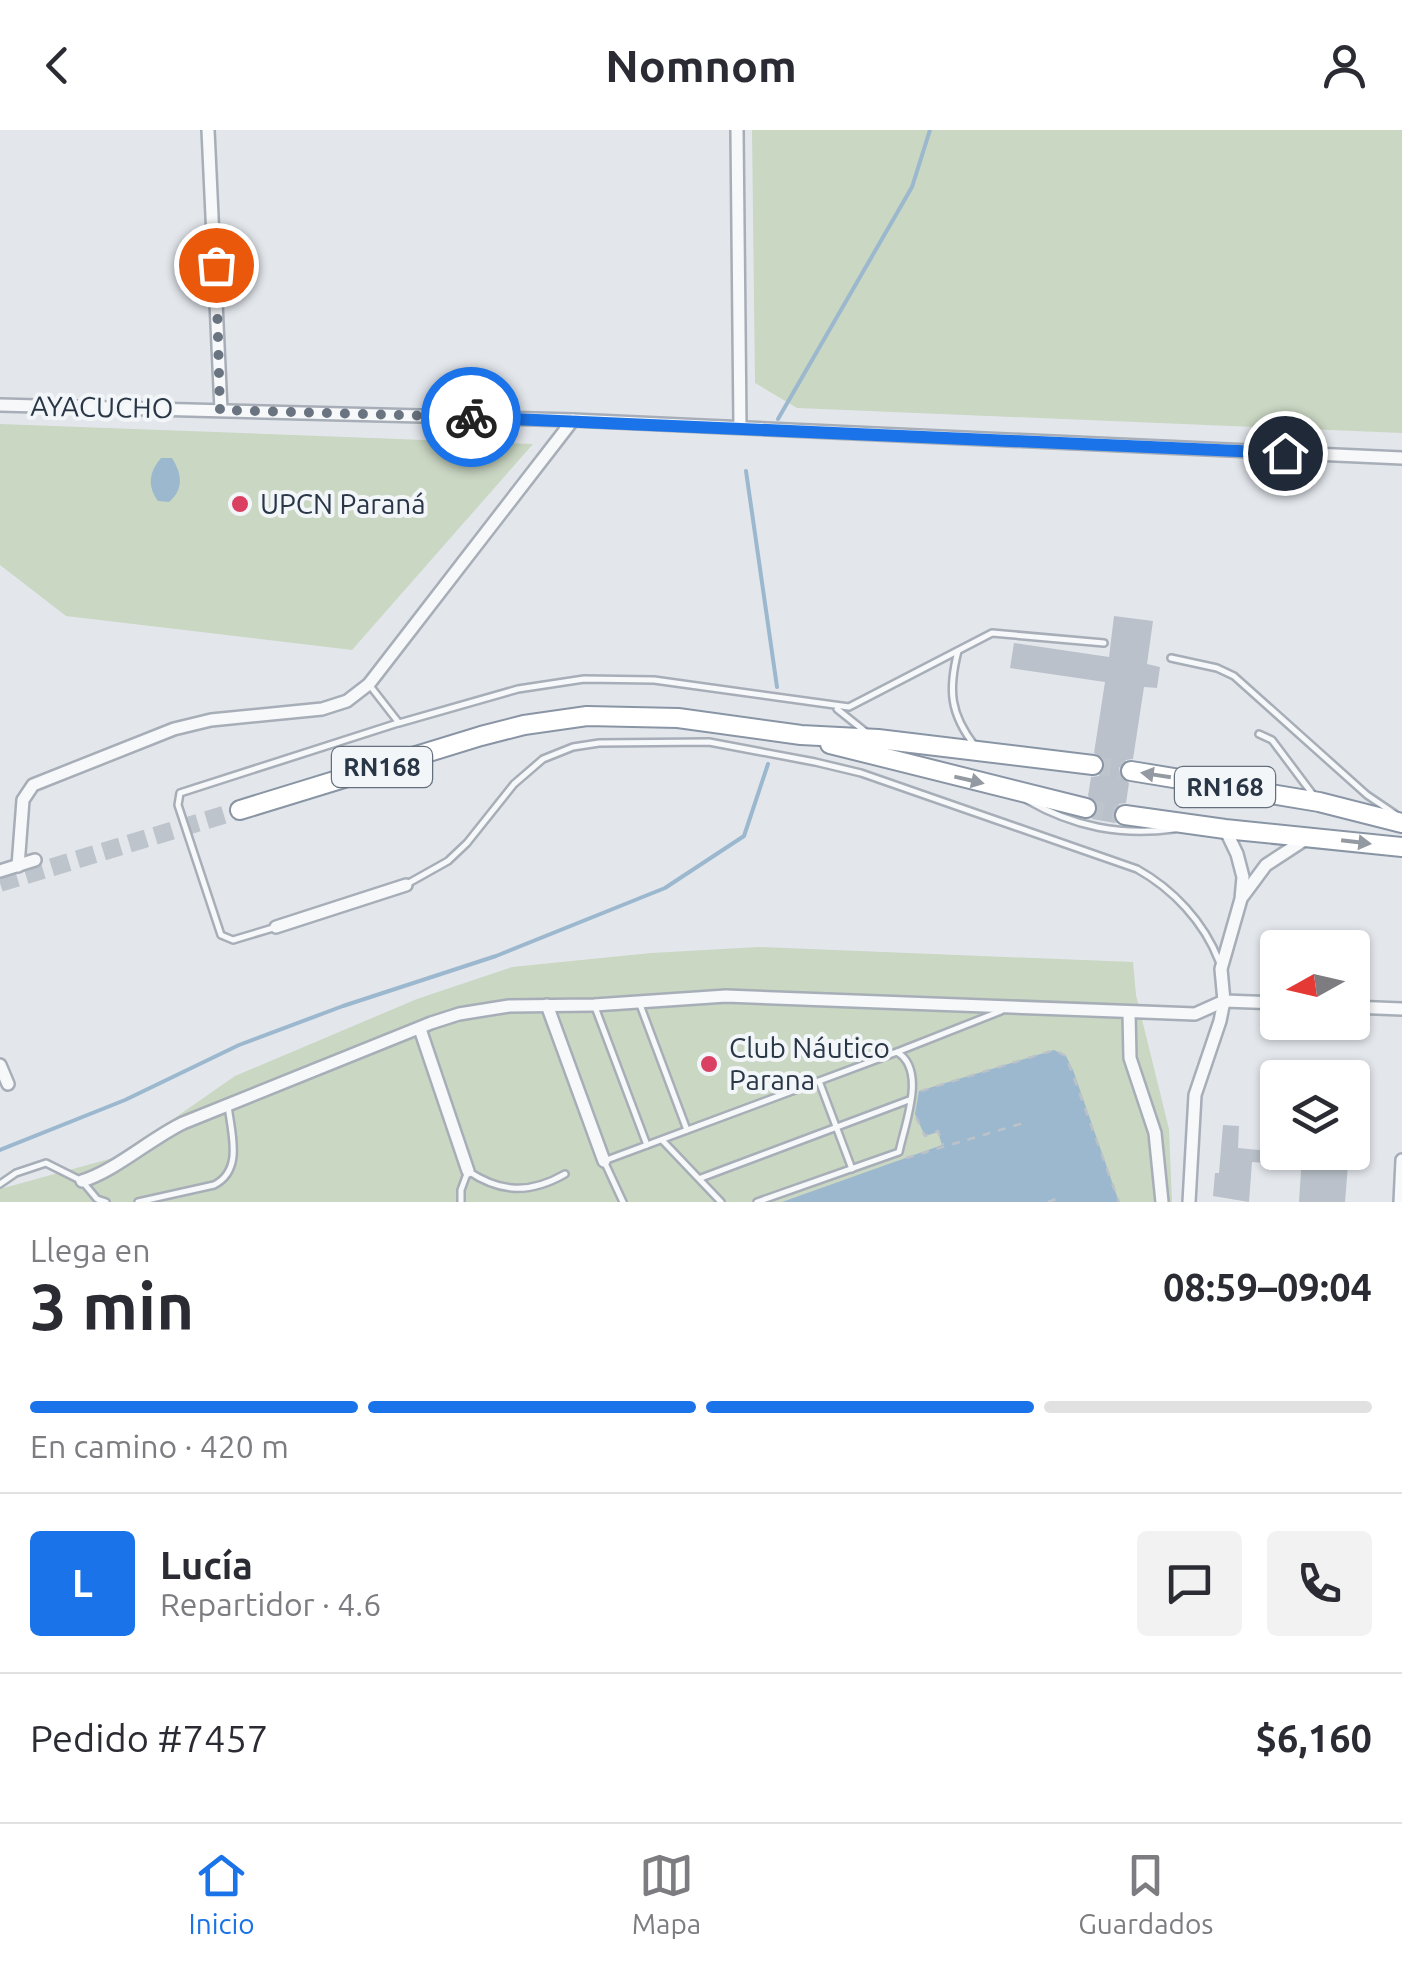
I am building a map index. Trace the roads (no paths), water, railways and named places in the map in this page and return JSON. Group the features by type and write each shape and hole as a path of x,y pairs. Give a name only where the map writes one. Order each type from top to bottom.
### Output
{"highway":[{"name":"RN168","path":"240,810 481,736 562,718 641,716 1092,765"},
{"name":"RN168","path":"801,735 874,758 1086,808"},
{"name":"RN168","path":"1131,771 1319,802 1402,821"},
{"name":"RN168","path":"1125,814 1402,848"}],"street":[{"path":"208,130 220,410"},
{"path":"737,130 740,426"},
{"name":"AYACUCHO","path":"0,405 740,426 1402,458"},
{"path":"18,866 23,800 32,786 174,729 211,720 322,709 348,701 369,684 573,420"},
{"path":"1190,1202 1194,1095 1224,1001 1221,969 1241,899 1243,877 1224,829"},
{"path":"1241,899 1266,866 1309,836"},
{"path":"0,871 34,860"},
{"path":"276,926 406,884"},
{"path":"82,1180 94,1177 152,1138 228,1105 459,1014 509,1006 726,996 1194,1014 1224,1001 1260,1002"},
{"path":"547,1005 604,1161"},
{"path":"1370,1007 1402,1009"},
{"path":"1129,1013 1130,1058 1156,1133 1162,1202"},
{"path":"420,1029 468,1171"},
{"path":"0,1065 8,1084"},
{"path":"1400,1202 1402,1160"}],"lane":[{"path":"276,926 241,939 221,935 178,805 180,793 518,689 584,679 689,684 836,708 863,703 992,632 1104,643"},
{"path":"958,651 952,673 951,705 956,720 979,751"},
{"path":"1170,658 1234,676 1367,796 1402,821"},
{"path":"369,684 399,723"},
{"path":"836,708 878,739"},
{"path":"1259,734 1272,740 1319,802"},
{"path":"406,884 448,861 514,784 556,752 599,743 709,742 860,774 1137,869 1156,880 1188,911 1206,936 1221,969"},
{"path":"1006,789 1052,815 1079,824 1142,833 1199,826"},
{"path":"639,1002 687,1130"},
{"path":"594,1005 647,1145"},
{"path":"623,1202 604,1161 1007,1009"},
{"path":"757,1202 899,1152 914,1101 912,1064 896,1052"},
{"path":"819,1081 852,1169"},
{"path":"701,1178 914,1101"},
{"path":"138,1202 225,1179 234,1156 228,1105"},
{"path":"662,1140 721,1202"},
{"path":"0,1184 46,1163 82,1180 97,1199 106,1202"},
{"path":"461,1202 460,1190 468,1171 486,1183 527,1190 565,1174"}],"water":[{"path":"161,458 172,458 178,470 179,487 169,502 158,501 151,484"},
{"path":"1054,1050 1066,1056 1073,1070 1119,1202 782,1202 942,1145 938,1132 925,1136 915,1114 919,1091"}],"waterway":[{"path":"778,419 912,187 930,130"},
{"path":"746,471 777,687"},
{"path":"0,1150 125,1100 239,1045 496,956 665,888 744,836 768,764"}],"tunnel":[{"path":"1093,765 1131,771"},
{"path":"1086,808 1125,815"},
{"path":"0,883 240,810"}],"place":[{"name":"UPCN Paraná","path":"240,504"},
{"name":"Club Náutico Parana","path":"709,1064"}]}
